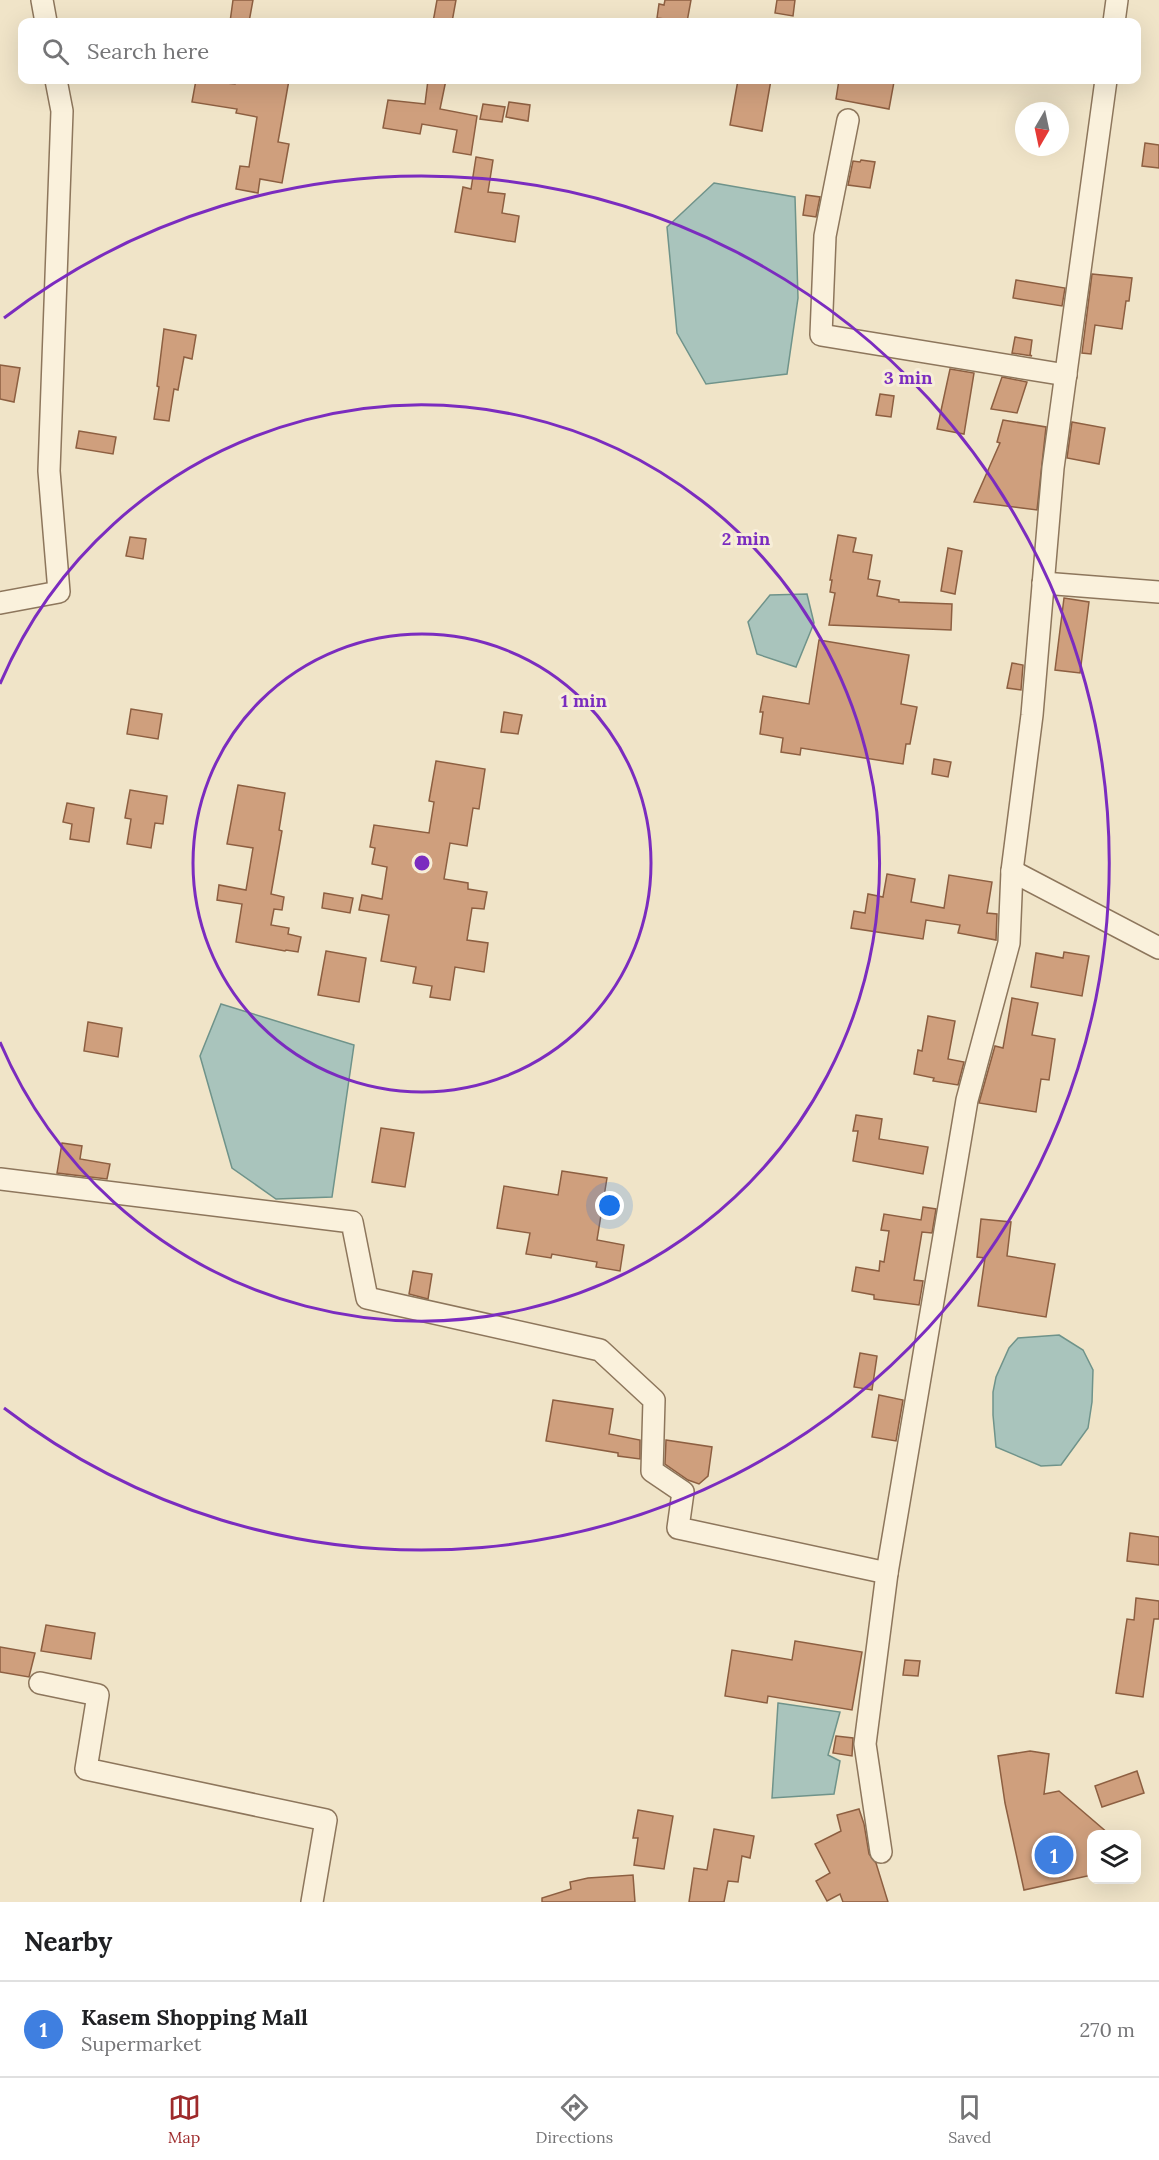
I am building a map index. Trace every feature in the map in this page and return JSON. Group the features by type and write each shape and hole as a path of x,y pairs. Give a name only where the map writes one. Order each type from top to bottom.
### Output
{"street":[{"path":"42,0 45,18"},
{"path":"1115,18 1117,0"},
{"path":"0,603 59,592 49,471 62,111 57,84"},
{"path":"881,1852 865,1744 887,1573 967,1100 1009,943 1012,872 1032,715 1053,468 1105,84"},
{"path":"848,120 825,236 821,335 1066,375"},
{"path":"1043,583 1159,592"},
{"path":"1012,872 1159,948"},
{"path":"0,1179 352,1222 367,1298 600,1350 654,1400 652,1471 683,1492 678,1528 887,1573"},
{"path":"40,1683 98,1695 86,1769 326,1820 312,1902"}],"water":[{"path":"714,183 795,197 798,298 787,374 706,384 677,333 667,227"},
{"path":"807,594 814,623 796,667 757,654 748,622 770,595"},
{"path":"221,1004 354,1045 332,1197 276,1199 232,1168 200,1056"},
{"path":"1059,1335 1083,1350 1093,1370 1092,1402 1088,1428 1061,1465 1041,1466 996,1447 993,1392 996,1377 1009,1348 1018,1338"},
{"path":"778,1703 840,1712 828,1755 840,1761 834,1794 772,1798"}],"building":[{"path":"233,0 253,0 250,18 231,18"},
{"path":"437,0 456,0 453,18 434,18"},
{"path":"665,0 691,0 688,18 657,18 659,4 664,5"},
{"path":"777,0 795,0 793,16 775,13"},
{"path":"195,84 288,84 278,142 289,144 282,183 260,179 258,193 236,189 240,166 249,167 257,117 236,113 237,109 192,102"},
{"path":"428,84 445,84 440,109 477,116 471,155 453,152 457,130 422,124 420,134 383,128 388,100 425,104"},
{"path":"737,84 770,84 762,131 730,125"},
{"path":"838,84 894,84 889,109 836,99"},
{"path":"509,102 530,105 528,121 506,117"},
{"path":"483,104 505,107 502,122 480,119"},
{"path":"1145,143 1159,145 1159,168 1142,166"},
{"path":"476,157 493,160 488,192 505,194 502,213 519,216 515,242 455,232 463,187 471,189"},
{"path":"861,160 875,162 870,188 848,185 853,161 860,162"},
{"path":"806,195 820,197 816,217 803,215"},
{"path":"1092,274 1132,278 1122,329 1095,325 1091,354 1082,353"},
{"path":"1016,280 1065,288 1062,306 1013,298"},
{"path":"164,329 196,335 192,359 184,357 178,390 174,389 169,421 154,419"},
{"path":"1015,337 1032,340 1030,355 1032,356 1012,353"},
{"path":"0,365 20,368 14,402 0,399"},
{"path":"950,369 974,373 964,434 937,429"},
{"path":"1002,377 1027,382 1017,413 991,409"},
{"path":"880,394 894,396 891,417 876,415"},
{"path":"1003,420 1046,427 1037,510 974,502 1000,443 997,442"},
{"path":"1072,422 1105,428 1099,464 1067,458"},
{"path":"79,431 116,437 113,454 76,448"},
{"path":"838,535 856,538 853,552 872,555 868,579 880,581 877,596 899,600 899,602 952,604 951,630 829,625 835,593 830,592 832,580 830,580"},
{"path":"130,537 146,539 143,559 126,556"},
{"path":"948,548 962,551 955,594 941,591"},
{"path":"1064,598 1089,602 1080,673 1055,670"},
{"path":"819,640 909,655 901,704 917,707 910,744 906,744 903,764 801,748 800,755 781,752 783,738 760,734 763,696 809,704"},
{"path":"1012,663 1023,665 1021,690 1007,688"},
{"path":"131,709 162,714 158,739 127,734"},
{"path":"504,712 522,715 518,734 501,732"},
{"path":"934,759 951,762 948,777 932,774"},
{"path":"436,761 485,769 479,809 473,808 467,846 450,843 444,879 468,883 468,889 487,892 484,909 472,908 467,940 488,943 484,972 455,967 450,1000 430,997 432,986 413,983 416,967 381,961 389,915 359,910 362,895 382,899 387,867 372,864 375,848 370,847 374,825 429,833 434,802 429,801"},
{"path":"238,785 285,793 279,830 282,831 271,894 284,897 282,910 274,909 271,925 289,928 288,934 301,937 298,952 236,942 242,904 217,900 219,885 246,890 253,848 227,844"},
{"path":"130,790 167,796 163,824 155,823 151,848 127,844 131,819 125,818"},
{"path":"67,803 94,808 89,842 70,839 72,824 63,822"},
{"path":"887,874 915,879 911,902 944,908 949,875 992,882 987,913 997,914 996,940 958,933 960,925 926,920 923,939 851,928 854,911 865,913 868,894 883,897"},
{"path":"324,893 353,898 350,913 322,908"},
{"path":"326,951 366,958 359,1002 318,995"},
{"path":"1064,952 1089,956 1082,996 1031,987 1036,953 1063,958"},
{"path":"1012,998 1038,1003 1032,1035 1055,1039 1049,1080 1041,1079 1036,1112 979,1103 995,1046 1003,1048"},
{"path":"928,1016 955,1021 948,1059 964,1062 958,1085 933,1081 934,1078 914,1074 918,1050 922,1051"},
{"path":"88,1022 122,1028 118,1057 84,1051"},
{"path":"856,1115 882,1119 879,1139 928,1147 923,1174 853,1161 858,1131 853,1131"},
{"path":"381,1128 414,1133 405,1187 372,1182"},
{"path":"62,1143 82,1146 80,1159 110,1164 107,1179 57,1173"},
{"path":"562,1171 607,1178 597,1240 624,1245 620,1271 596,1267 597,1262 552,1254 551,1258 526,1254 530,1233 497,1228 504,1186 558,1195"},
{"path":"923,1207 936,1209 932,1233 922,1232 914,1280 923,1281 919,1305 874,1299 874,1295 852,1291 856,1267 879,1271 880,1261 884,1262 889,1231 881,1230 884,1214 921,1220"},
{"path":"981,1219 1011,1222 1007,1256 1055,1264 1046,1317 978,1306 985,1258 977,1257"},
{"path":"413,1271 432,1274 428,1299 409,1294"},
{"path":"860,1353 877,1356 872,1390 854,1387"},
{"path":"879,1395 903,1400 896,1441 872,1437"},
{"path":"553,1400 613,1409 609,1434 640,1440 640,1459 546,1441"},
{"path":"666,1440 712,1447 708,1476 699,1484 688,1480 665,1464"},
{"path":"1130,1533 1159,1537 1159,1565 1127,1561"},
{"path":"1136,1598 1159,1601 1159,1619 1154,1619 1143,1697 1116,1693 1127,1619 1134,1620"},
{"path":"46,1625 95,1633 91,1659 41,1651"},
{"path":"795,1641 862,1652 852,1710 768,1696 767,1703 725,1696 732,1650 792,1660"},
{"path":"0,1647 35,1653 29,1677 0,1672"},
{"path":"905,1660 920,1661 918,1676 903,1675"},
{"path":"836,1736 853,1738 852,1756 833,1753"},
{"path":"1030,1751 1049,1754 1044,1794 1059,1791 1104,1830 1087,1830 1087,1876 1024,1890 1005,1803 998,1756"},
{"path":"1137,1771 1144,1793 1102,1807 1095,1786"},
{"path":"859,1809 869,1854 876,1863 888,1902 843,1902 840,1894 827,1901 816,1881 830,1873 815,1844 841,1831 837,1815"},
{"path":"638,1810 673,1816 664,1869 634,1865 638,1838 633,1838"},
{"path":"714,1829 754,1836 750,1858 742,1856 738,1882 728,1881 724,1902 689,1902 694,1868 707,1870"},
{"path":"633,1875 635,1902 542,1902 542,1898 571,1889 570,1882 588,1878"}],"place":[{"name":"Kasem Shopping Mall","path":"1054,1855"}]}
